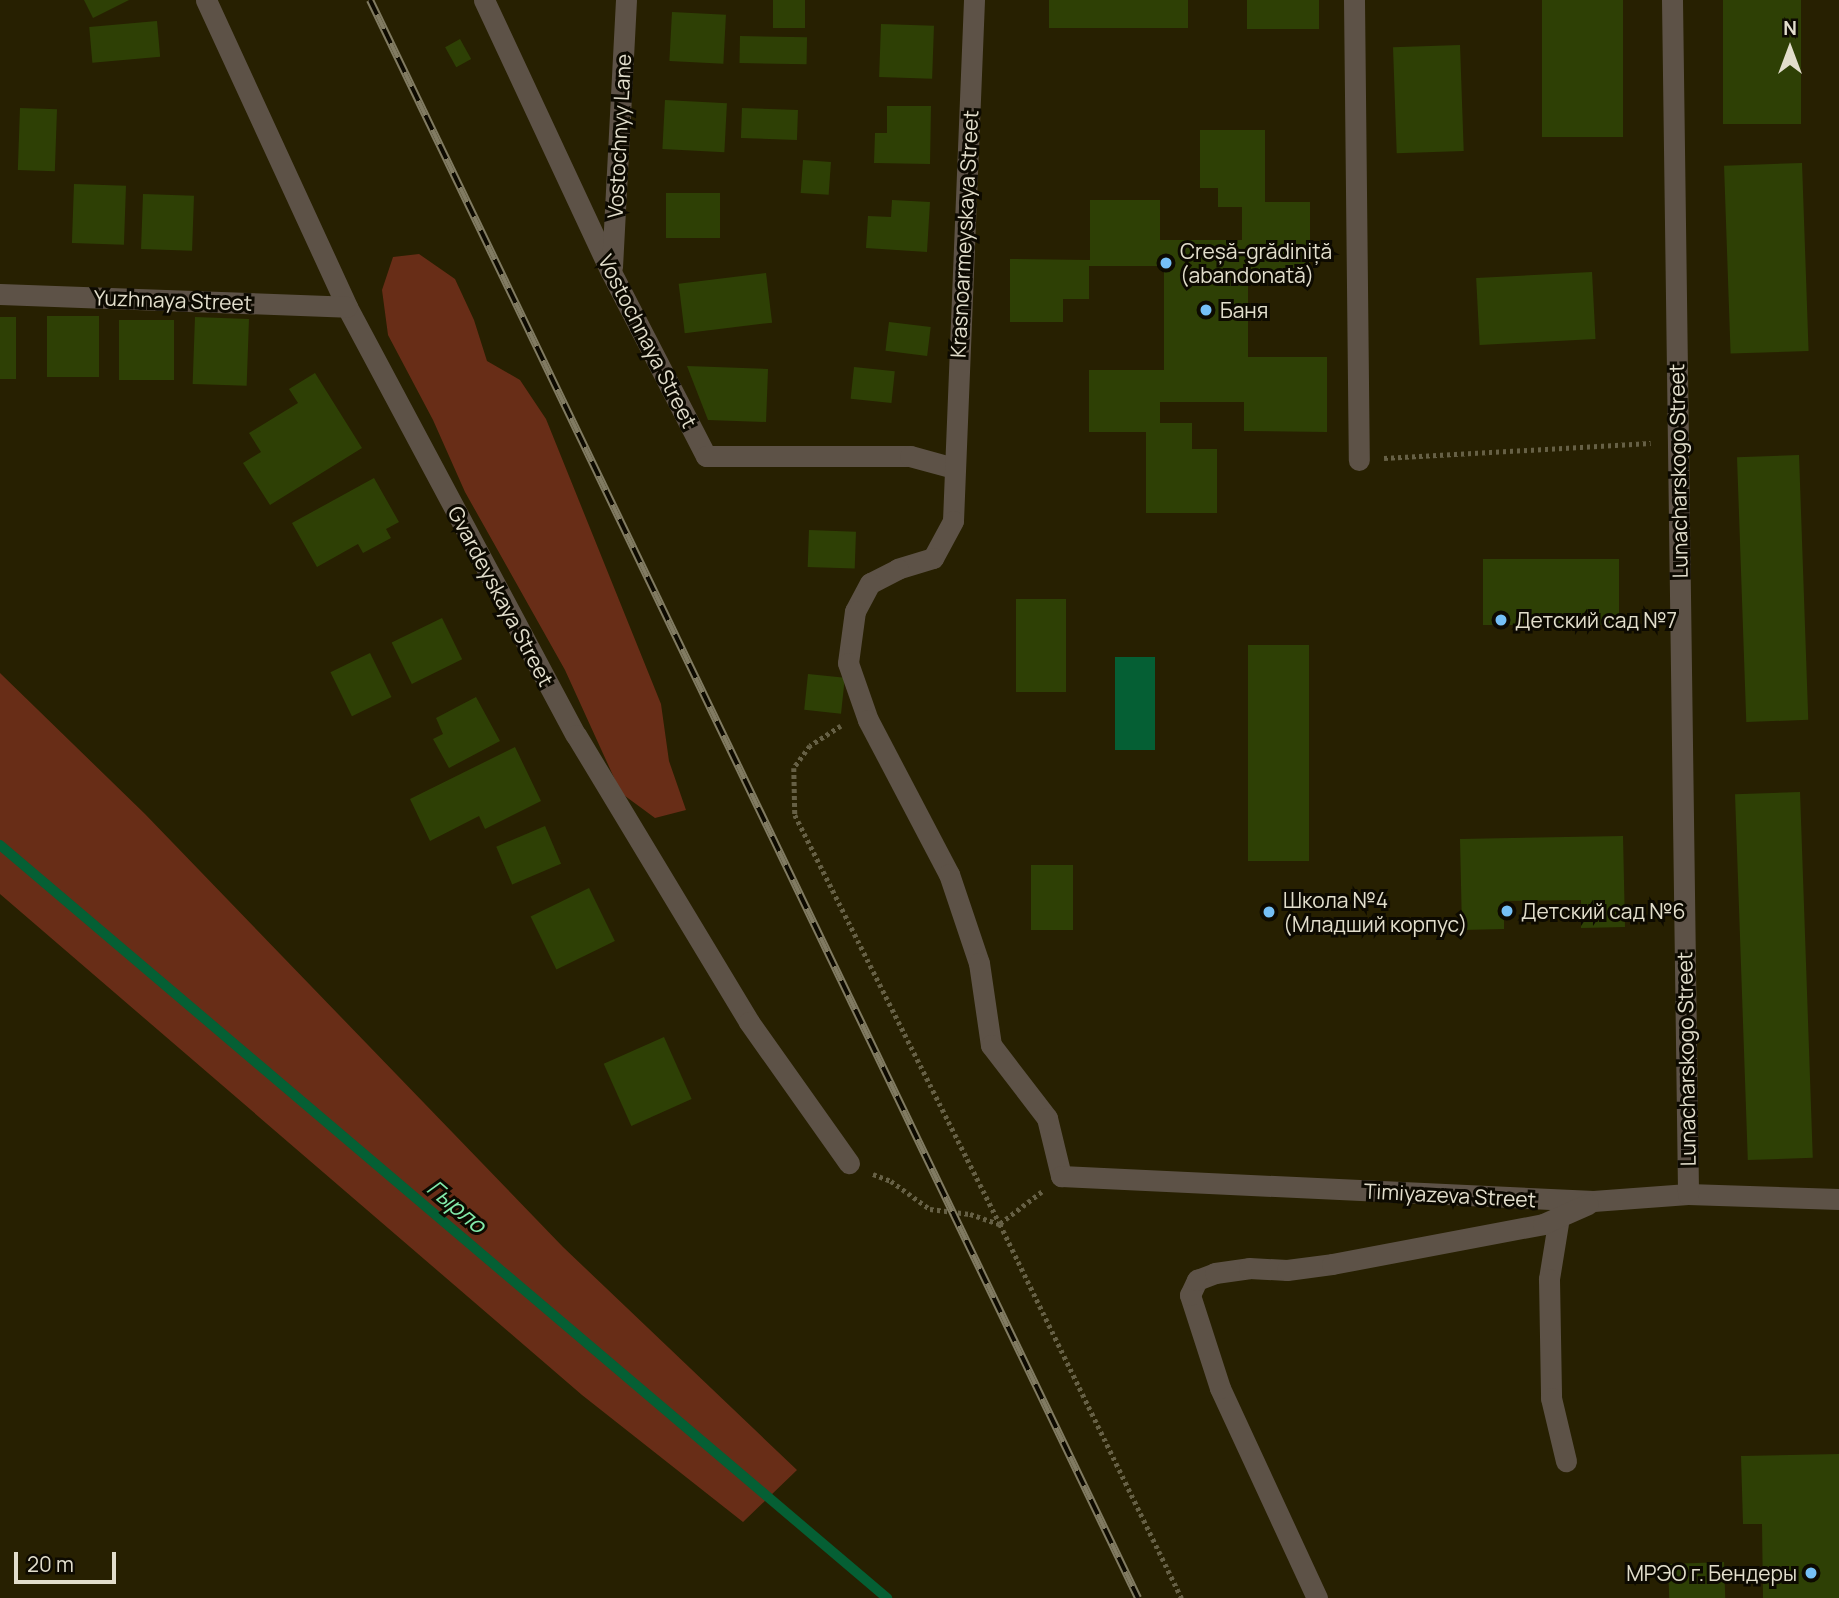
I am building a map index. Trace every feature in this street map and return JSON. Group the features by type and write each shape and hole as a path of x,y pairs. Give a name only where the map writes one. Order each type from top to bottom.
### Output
{"street":[{"name":"Gvardeyskaya Street","path":"206,0 347,307 576,735 749,1022 849,1163"},
{"name":"Vostochnaya Street","path":"484,0 611,272 706,456 910,456 954,468"},
{"name":"Vostochnyy Lane","path":"611,272 626,0"},
{"name":"Krasnoarmeyskaya Street","path":"974,0 953,521 933,558 898,569 870,583 855,611 848,663 864,710 949,874 979,963 991,1045 1047,1118 1061,1176"},
{"path":"1354,0 1359,460"},
{"name":"Lunacharskogo Street","path":"1672,0 1688,1194"},
{"name":"Yuzhnaya Street","path":"0,294 347,307"},
{"name":"Timiyazeva Street","path":"1061,1176 1593,1201 1688,1194 1839,1199"},
{"path":"1317,1598 1220,1388 1190,1295 1197,1280 1215,1273 1249,1268 1287,1270 1345,1262 1543,1224 1593,1201"},
{"path":"1559,1217 1549,1279 1551,1398 1566,1461"}],"path":[{"path":"1359,460 1678,441"},
{"path":"864,710 810,746 794,768 795,815 1000,1224 1182,1598"},
{"path":"849,1163 891,1181 930,1209 970,1214 1000,1224"},
{"path":"1000,1224 1061,1176"}],"shaded area":[{"path":"419,254 455,279 474,320 487,361 520,380 546,419 661,704 669,761 686,810 655,818 621,793 565,670 465,492 433,420 388,335 382,290 393,257"},
{"path":"1115,657 1155,657 1155,750 1115,750"},
{"path":"0,673 145,814 563,1247 797,1470 743,1522 582,1395 0,894"}],"building":[{"path":"84,0 129,0 93,18"},
{"path":"773,0 805,0 805,28 773,28"},
{"path":"1049,0 1188,0 1188,28 1049,28"},
{"path":"1247,0 1319,0 1319,29 1247,29"},
{"path":"1542,0 1623,0 1623,137 1542,137"},
{"path":"1723,0 1801,0 1801,124 1723,124"},
{"path":"672,12 726,15 723,64 669,61"},
{"path":"157,21 160,57 92,63 89,27"},
{"path":"881,24 934,26 932,79 879,77"},
{"path":"740,36 807,37 807,64 740,63"},
{"path":"460,39 471,59 456,67 445,47"},
{"path":"1460,45 1464,151 1397,153 1393,47"},
{"path":"665,100 727,103 724,152 662,149"},
{"path":"887,106 931,106 930,164 874,163 875,133 887,133"},
{"path":"20,108 57,109 55,171 18,170"},
{"path":"742,108 798,110 797,140 741,138"},
{"name":"Баня","path":"1200,130 1265,130 1265,202 1310,202 1310,276 1248,276 1248,357 1327,357 1327,432 1244,431 1244,402 1160,402 1160,423 1192,423 1192,449 1217,449 1217,513 1146,513 1146,432 1089,432 1089,370 1164,370 1164,266 1089,266 1089,299 1063,299 1063,322 1010,322 1010,259 1090,260 1090,200 1160,200 1160,240 1242,240 1242,207 1218,207 1218,188 1200,188"},
{"path":"803,160 831,162 829,195 801,193"},
{"path":"1802,163 1809,351 1731,354 1724,166"},
{"path":"74,184 126,186 124,245 72,243"},
{"path":"666,193 720,193 720,238 666,238"},
{"path":"143,194 194,196 192,251 141,249"},
{"path":"892,200 930,202 927,252 866,248 868,216 891,217"},
{"path":"1592,272 1596,339 1480,345 1476,278"},
{"path":"766,273 772,323 685,333 679,284"},
{"path":"47,316 99,316 99,377 47,377"},
{"path":"0,317 16,317 16,379 0,379"},
{"path":"195,317 249,319 247,386 193,384"},
{"path":"119,320 174,320 174,380 119,380"},
{"path":"889,322 931,327 927,356 885,351"},
{"path":"687,366 768,369 766,422 708,420"},
{"path":"854,367 895,371 891,403 851,399"},
{"path":"315,373 362,448 270,505 243,463 261,452 249,433 298,403 289,389"},
{"path":"1799,455 1808,720 1746,722 1737,457"},
{"path":"374,478 399,522 386,529 391,538 363,553 358,544 317,567 292,523"},
{"path":"809,530 856,532 855,569 808,567"},
{"path":"1483,559 1619,559 1619,625 1483,625"},
{"path":"1016,599 1066,599 1066,692 1016,692"},
{"path":"442,618 462,659 412,684 392,643"},
{"path":"1248,645 1309,645 1309,861 1248,861"},
{"path":"370,653 391,697 352,716 330,672"},
{"path":"808,674 845,678 841,714 804,710"},
{"path":"476,697 500,741 449,768 433,739 443,734 436,718"},
{"path":"515,747 541,801 485,829 479,816 430,841 410,799"},
{"path":"1800,792 1813,1158 1748,1160 1735,794"},
{"path":"545,826 561,864 512,884 496,847"},
{"path":"1623,836 1625,927 1581,928 1581,900 1504,901 1504,929 1462,930 1460,839"},
{"path":"1031,865 1073,865 1073,930 1031,930"},
{"path":"589,888 615,941 556,970 531,916"},
{"path":"664,1037 692,1099 631,1126 604,1064"},
{"path":"1839,1454 1839,1598 1763,1598 1762,1524 1743,1524 1741,1456"},
{"path":"1724,1562 1725,1598 1669,1598 1668,1564"}],"waterway":[{"name":"Гырло","path":"0,845 887,1598"}],"railway":[{"path":"370,0 1138,1598"}],"place":[{"name":"Creșă-grădiniță (abandonată)","path":"1166,263"},
{"name":"Баня","path":"1206,310"},
{"name":"Детский сад №7","path":"1501,620"},
{"name":"Детский сад №6","path":"1507,911"},
{"name":"Школа №4 (Младший корпус)","path":"1269,912"},
{"name":"МРЭО г. Бендеры","path":"1811,1573"}]}
